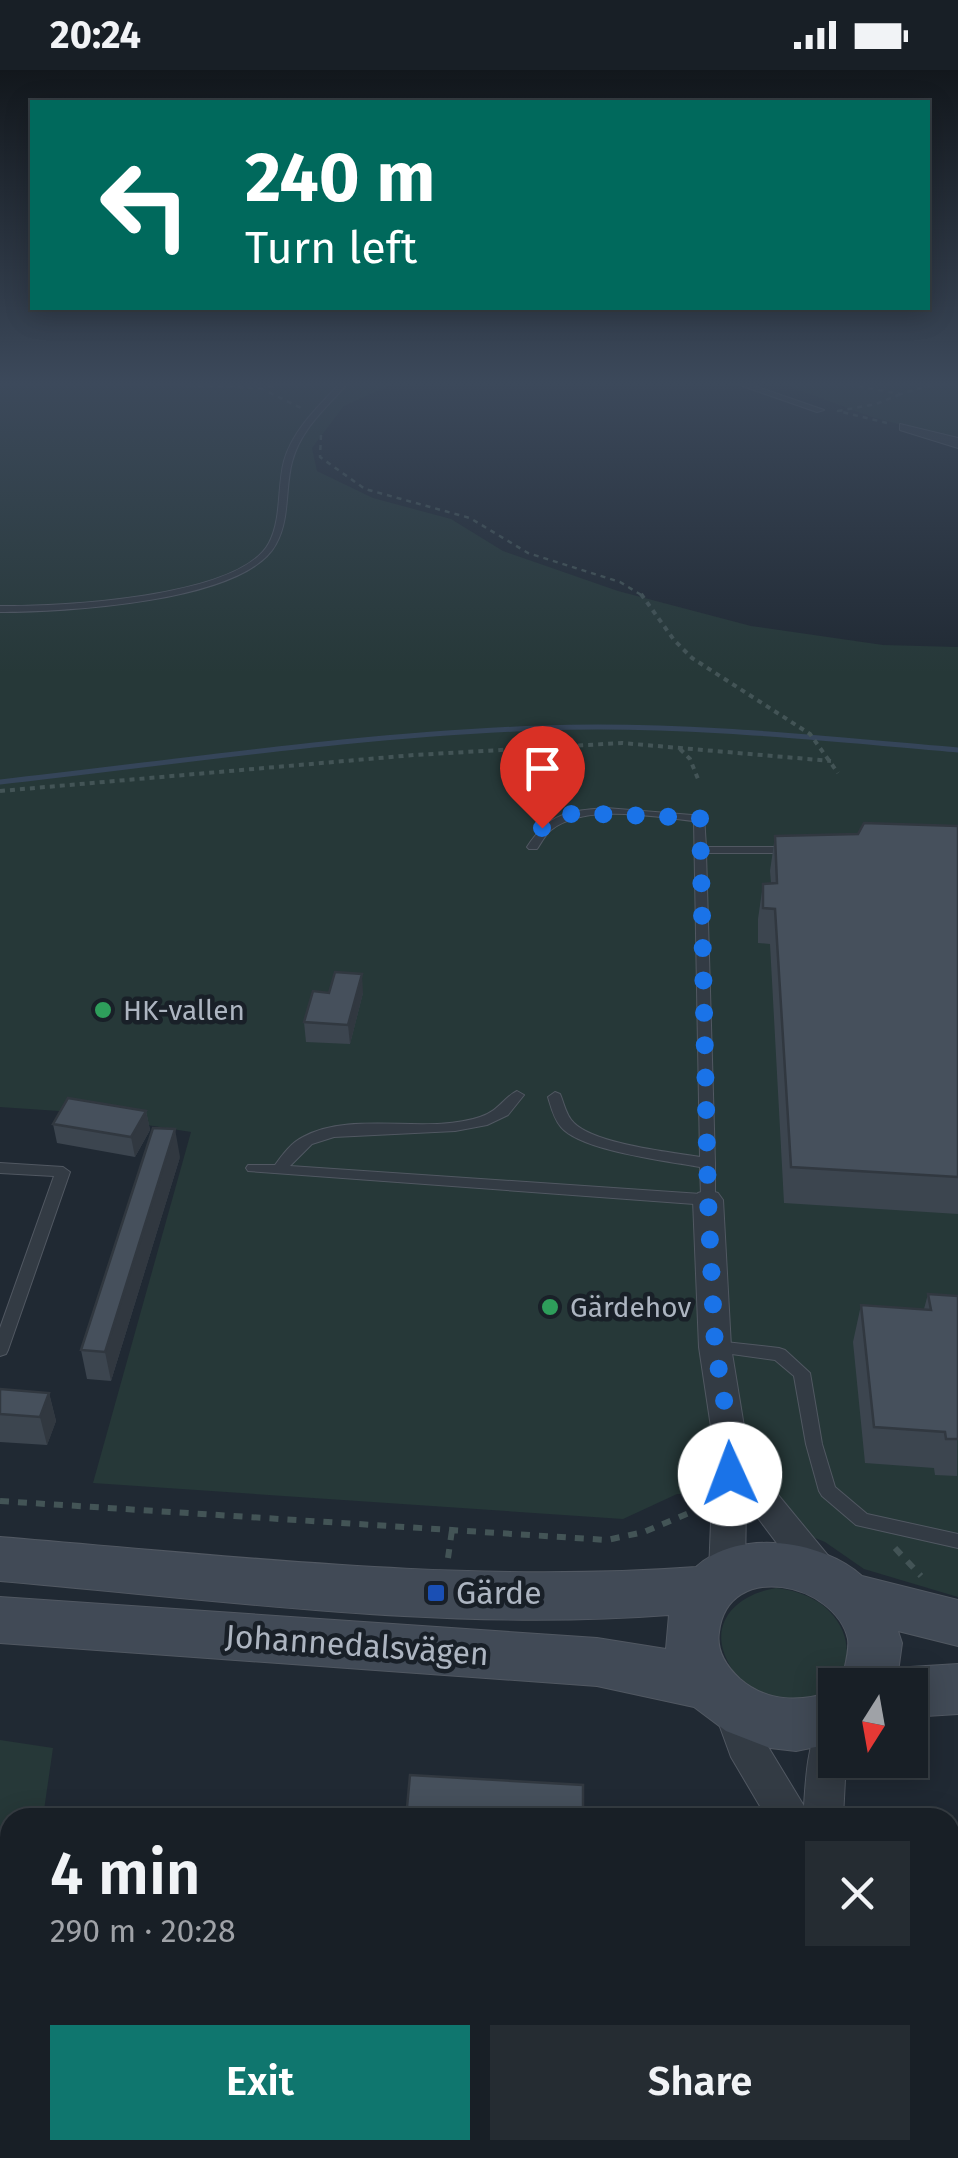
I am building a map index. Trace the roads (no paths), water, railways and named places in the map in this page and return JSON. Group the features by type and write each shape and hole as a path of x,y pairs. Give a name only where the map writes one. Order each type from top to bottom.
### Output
{"main road":[{"name":"Johannedalsvägen","path":"0,1560 436,1593 626,1598 717,1581 771,1562 837,1585"},
{"path":"717,1581 695,1609 691,1642 701,1672 721,1696"},
{"path":"837,1585 958,1623"},
{"path":"837,1585 872,1630 873,1668"},
{"name":"Johannedalsvägen","path":"0,1620 597,1662 664,1673 721,1696 758,1720 785,1726 818,1722"},
{"path":"928,1691 958,1690"}],"street":[{"path":"708,1200 715,1347 732,1447 717,1581"},
{"path":"732,1447 767,1506 837,1585"},
{"path":"721,1696 783,1808"},
{"path":"824,1808 826,1778"}],"lane":[{"path":"0,609 69,607 143,598 190,588 249,566 268,550 276,531 283,478"},
{"path":"253,1168 708,1200 700,818 573,813 542,828 533,847"},
{"path":"702,850 798,850"},
{"path":"279,1170 294,1150 330,1132 476,1124 500,1114 516,1095"},
{"path":"555,1097 567,1126 579,1134 708,1163"},
{"path":"0,1168 63,1172 0,1350"},
{"path":"715,1347 779,1354 802,1373 814,1444 828,1491 862,1520 958,1540"}],"waterway":[{"path":"0,782 338,742 542,728 699,730 958,750"}],"place":[{"name":"HK-vallen","path":"103,1010"},
{"name":"Gärdehov","path":"550,1307"},
{"name":"Gärde","path":"436,1593"}]}
